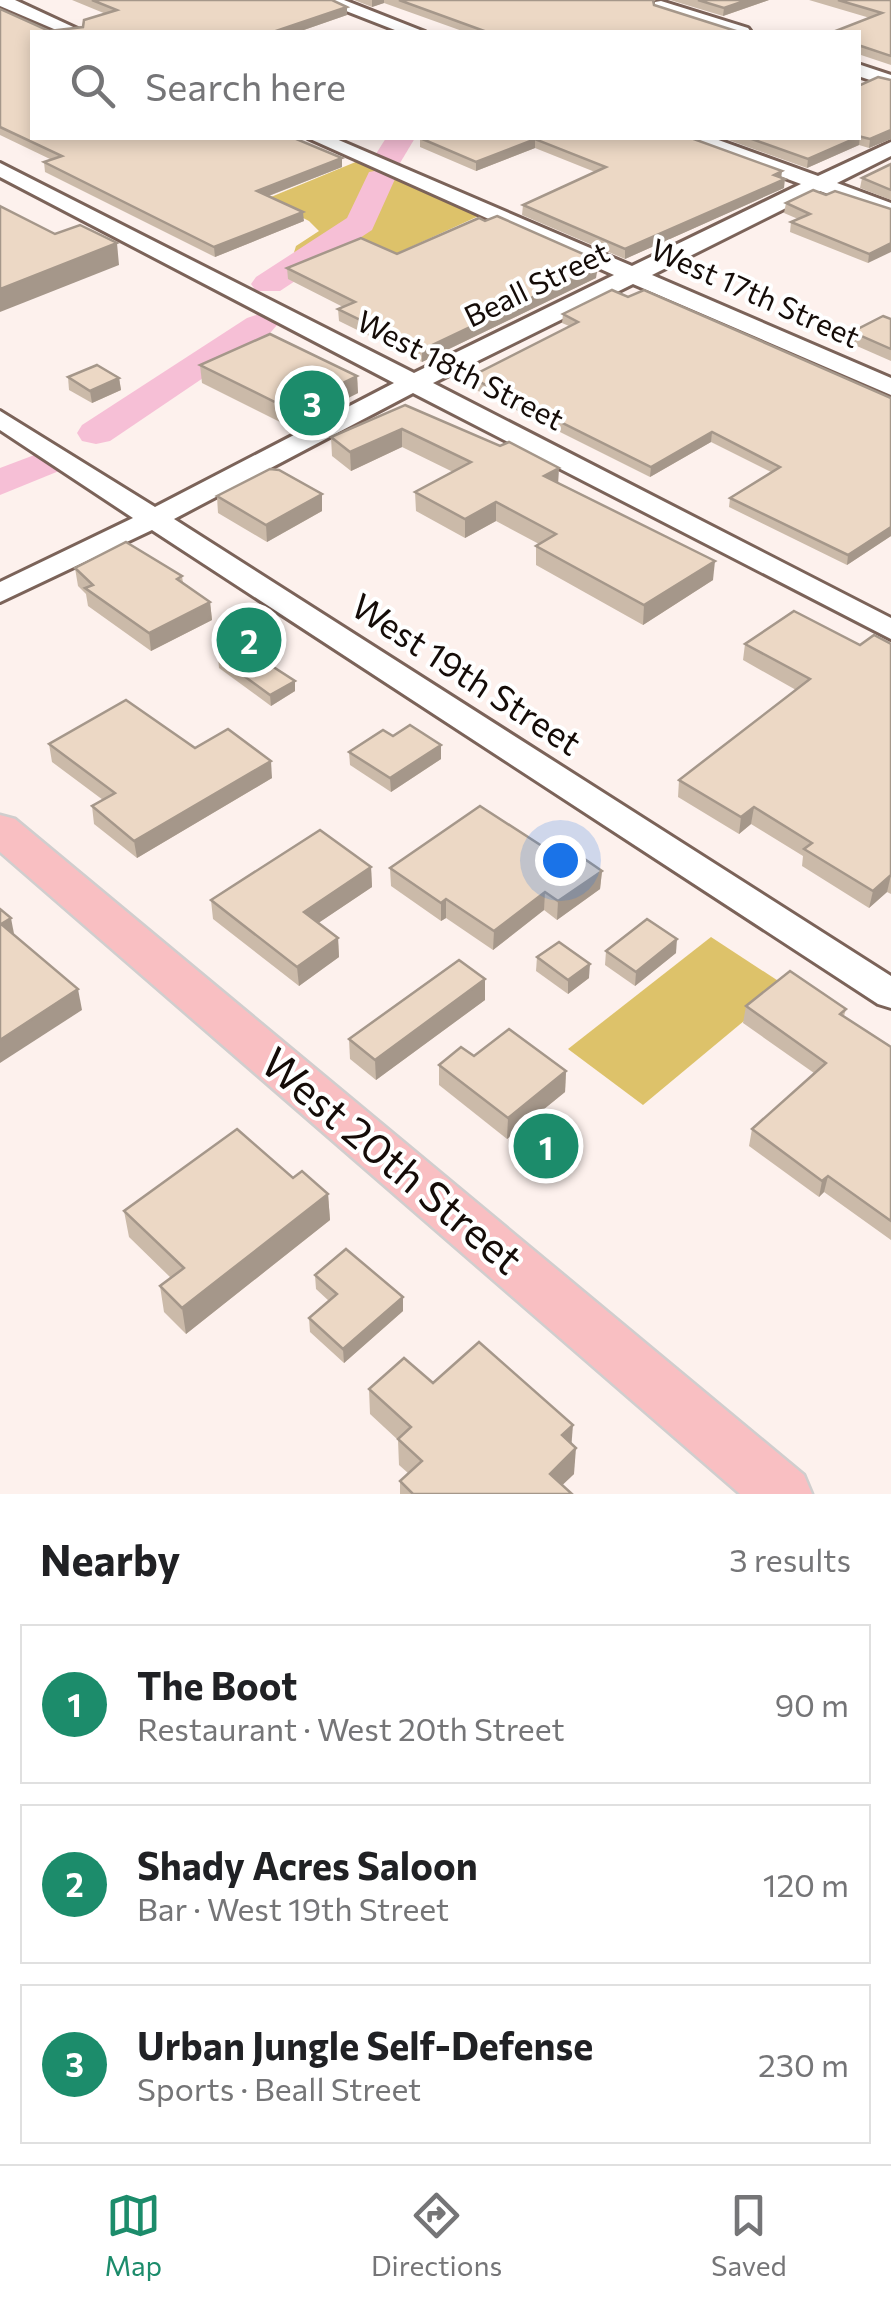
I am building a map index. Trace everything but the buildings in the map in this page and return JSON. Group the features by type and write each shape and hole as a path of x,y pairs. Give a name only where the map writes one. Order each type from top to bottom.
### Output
{"main road":[{"name":"West 20th Street","path":"0,829 783,1494"}],"street":[{"path":"0,0 70,30"},
{"path":"327,0 410,30"},
{"path":"661,6 736,30"},
{"path":"861,71 891,81"},
{"name":"West 17th Street","path":"323,140 891,387"},
{"path":"700,140 891,210"},
{"name":"Beall Street","path":"0,593 155,518 413,383 891,148"},
{"name":"West 18th Street","path":"0,169 891,630"},
{"name":"West 19th Street","path":"0,418 891,994"}],"shaded area":[{"path":"358,161 481,215 391,256 355,239 320,254 301,275 269,288 255,281 291,262 296,246 319,231 309,221 266,199"},
{"path":"711,937 786,986 643,1105 568,1049"}],"waterway":[{"path":"389,157 399,140"},
{"path":"268,284 361,223 380,179"},
{"path":"96,433 259,325"},
{"path":"0,483 45,463"}],"place":[{"name":"Urban Jungle Self-Defense","path":"312,403"},
{"name":"Shady Acres Saloon","path":"249,640"},
{"name":"The Boot","path":"546,1146"}]}
